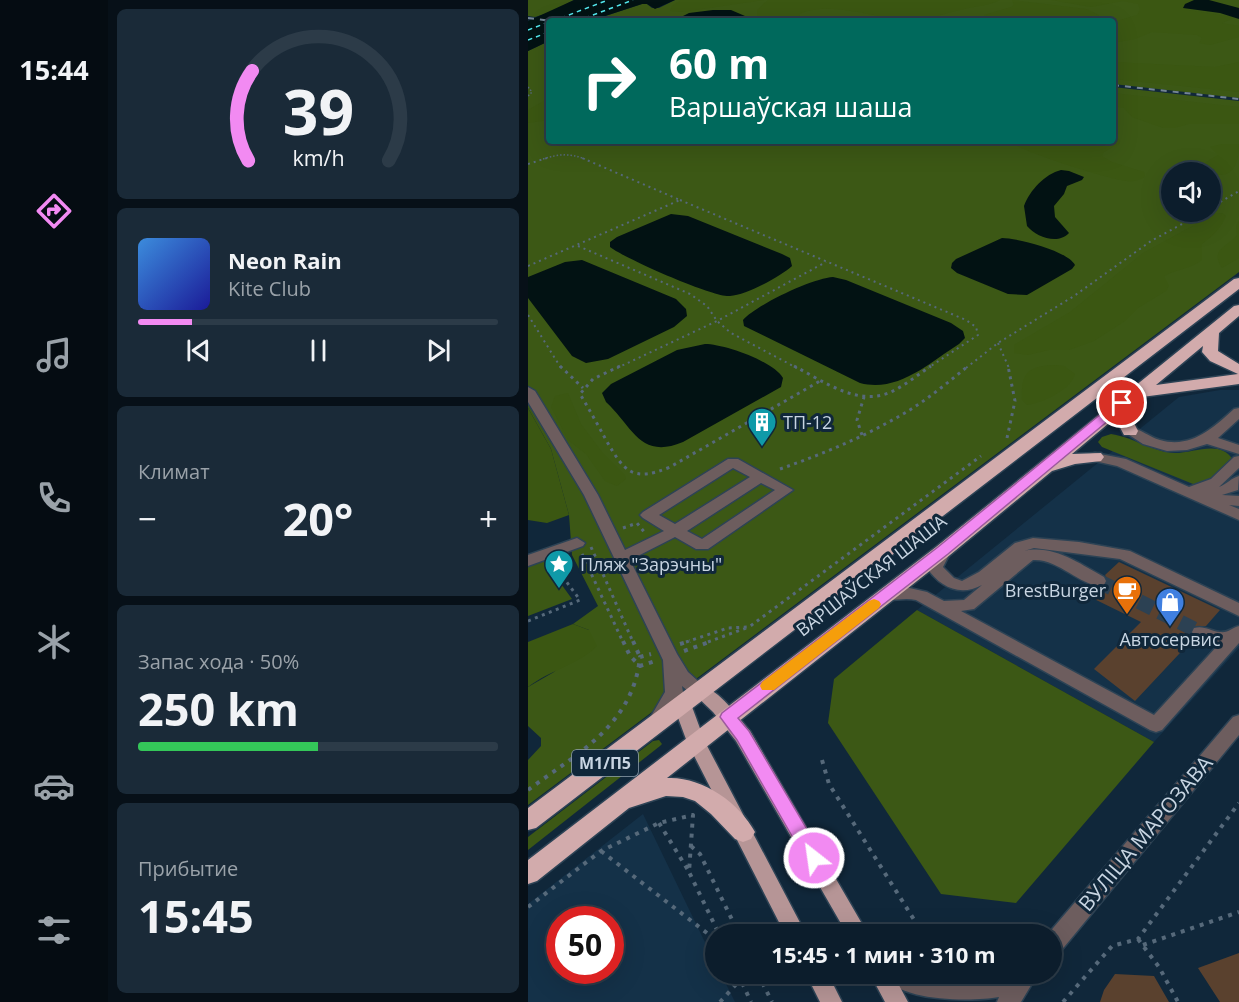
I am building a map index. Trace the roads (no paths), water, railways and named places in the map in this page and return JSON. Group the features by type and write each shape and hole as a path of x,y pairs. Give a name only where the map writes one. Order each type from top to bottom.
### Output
{"highway":[{"name":"ВАРШАЎСКАЯ ШАША","path":"528,821 1239,282"},
{"name":"ВАРШАЎСКАЯ ШАША","path":"528,874 943,551 1239,309"},
{"path":"1212,331 1210,352 1215,358 1239,370"},
{"path":"1130,431 1120,411 1128,398 1181,385 1239,379"},
{"path":"1042,468 1074,459 1095,458"},
{"path":"618,804 670,787 701,792 717,804 743,832"}],"main road":[{"path":"691,698 728,717 743,736 852,924"},
{"path":"691,698 696,742 791,924"},
{"path":"822,984 831,1002"},
{"path":"887,984 897,1002"}],"street":[{"path":"528,391 591,495 691,698"},
{"path":"1130,431 1140,439 1160,446 1195,444 1208,439 1239,412"},
{"path":"1208,439 1239,450"},
{"path":"1095,458 1121,462 1239,515"},
{"path":"1193,495 1212,486 1239,460"},
{"path":"733,462 786,490 702,546 676,531 648,515 733,462"},
{"path":"623,557 656,543 760,477"},
{"path":"1193,495 1233,487 1239,480"},
{"path":"1193,495 1239,498"},
{"path":"528,561 582,541"},
{"path":"943,551 935,568 940,575 957,585 968,586 978,581 1020,546 1043,543 1124,555 1239,610"},
{"path":"942,607 955,608 968,605 1029,555 1038,553 1050,556 1098,581"},
{"path":"886,595 905,592 921,596 1156,725 1237,635"},
{"path":"1200,632 1215,638 1237,635"},
{"path":"653,726 666,709 674,692 667,653"},
{"name":"ВУЛІЦА МАРОЗАВА","path":"1062,933 1239,722"},
{"path":"910,984 935,996 961,998 993,991 1007,984"},
{"path":"1008,1002 1020,984"}],"tunnel":[{"path":"1098,581 1200,632"}],"railway":[{"path":"528,18 546,20"},
{"path":"1116,85 1239,99"}],"place":[{"name":"ТП-12","path":"762,448"},
{"name":"Пляж \"Зарэчны\"","path":"559,590"},
{"name":"BrestBurger","path":"1127,616"},
{"name":"Автосервис","path":"1170,628"}]}
